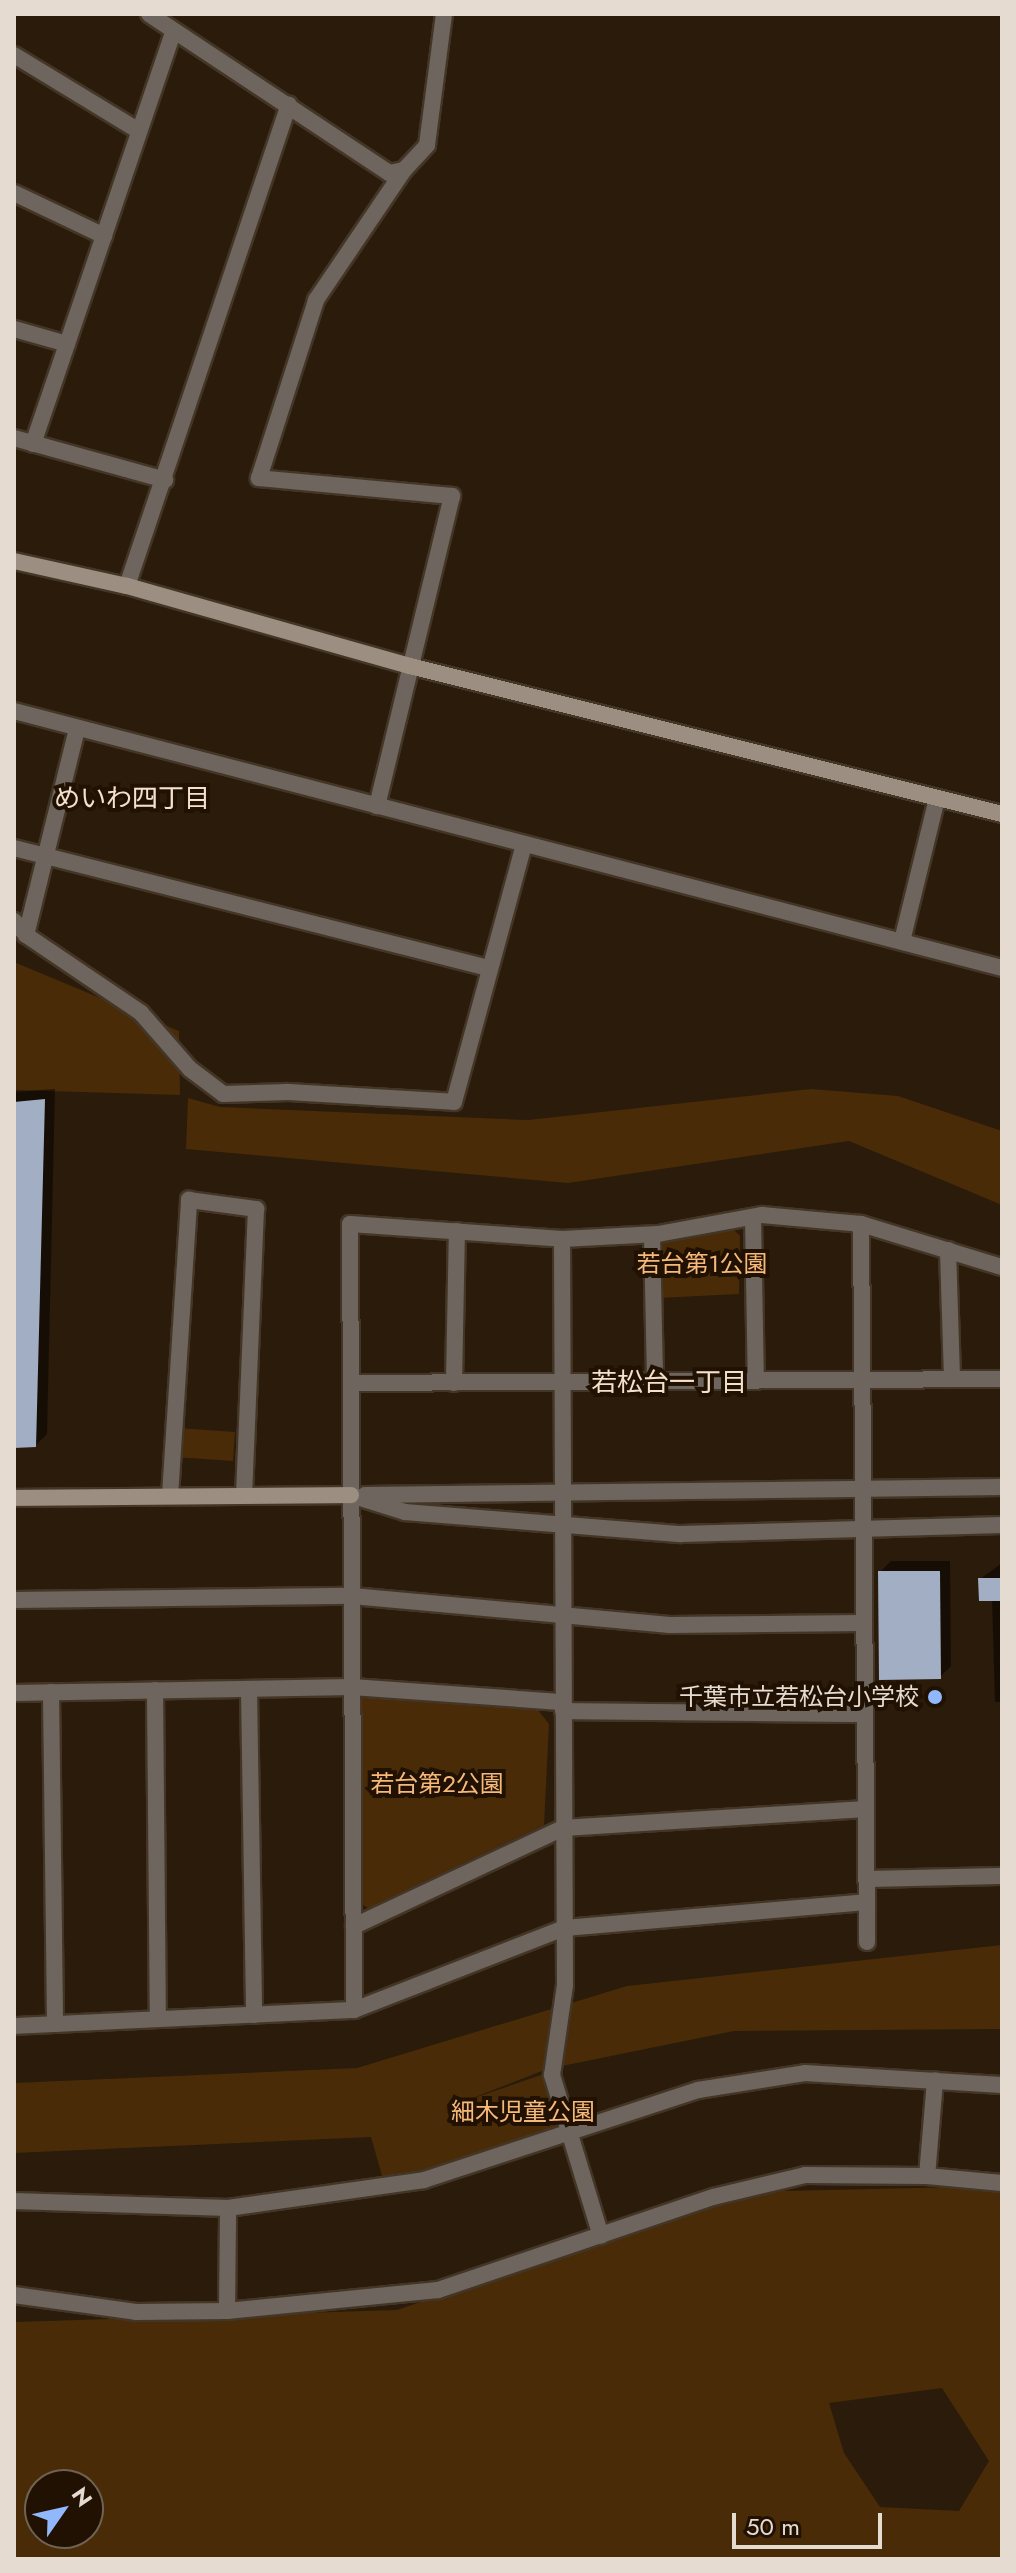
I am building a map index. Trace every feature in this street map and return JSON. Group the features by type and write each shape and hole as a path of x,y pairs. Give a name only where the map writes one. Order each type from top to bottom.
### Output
{"street":[{"path":"149,14 389,173 404,170"},
{"path":"377,806 452,496 259,478 316,300 404,170 427,145 444,14"},
{"path":"33,444 173,32"},
{"path":"14,55 139,131"},
{"path":"127,586 289,104"},
{"path":"14,193 104,236"},
{"path":"14,329 67,344"},
{"path":"14,438 165,480"},
{"path":"14,561 127,586 410,666 1002,814"},
{"path":"14,711 1002,968"},
{"path":"26,935 49,857 77,729"},
{"path":"902,941 937,799"},
{"path":"14,921 26,935 141,1013 190,1069 223,1094 288,1092 454,1102 486,967 524,844"},
{"path":"14,848 486,967"},
{"path":"170,1496 189,1200 256,1209 244,1496"},
{"path":"753,1217 756,1381"},
{"path":"354,2010 350,1224 562,1239 652,1235 753,1217 861,1224 1002,1267"},
{"path":"861,1224 861,1528 867,1942"},
{"path":"454,1383 457,1231"},
{"path":"652,1235 655,1382"},
{"path":"562,1239 565,1985 552,2075 567,2135 601,2236"},
{"path":"948,1250 952,1379"},
{"path":"351,1383 1002,1379"},
{"path":"14,1498 1002,1487"},
{"path":"351,1495 405,1512 681,1534 1002,1525"},
{"path":"14,1600 352,1596 670,1625 862,1623"},
{"path":"14,1693 352,1687 563,1707 864,1714"},
{"path":"249,1689 254,2015"},
{"path":"155,1690 158,2019"},
{"path":"51,1692 55,2024"},
{"path":"354,1926 563,1828 865,1809"},
{"path":"866,1879 1002,1876"},
{"path":"14,2026 354,2010 564,1928 867,1902"},
{"path":"14,2201 228,2208 424,2180 698,2090 774,2078 872,2074 1002,2085"},
{"path":"927,2176 935,2080"},
{"path":"14,2295 136,2312 227,2311 438,2290 713,2197 805,2175 927,2176 1002,2183"},
{"path":"227,2311 228,2208"}],"green space":[{"path":"14,962 179,1031 180,1095 14,1090"},
{"path":"811,1089 898,1096 1002,1131 1002,1205 849,1141 568,1183 186,1149 188,1098 220,1107 528,1120"},
{"name":"若台第1公園","path":"733,1229 740,1236 739,1294 658,1298 656,1248 665,1238"},
{"path":"177,1428 235,1432 233,1461 175,1457"},
{"name":"若台第2公園","path":"366,1695 538,1710 549,1724 544,1825 368,1908 357,1901 354,1704"},
{"name":"細木児童公園","path":"1002,1945 1002,2029 734,2031 547,2069 465,2101 547,2073 560,2123 555,2133 447,2167 383,2179 371,2137 14,2153 14,2083 357,2068 627,1986"},
{"path":"1002,2186 1002,2559 14,2559 14,2322 397,2310 741,2192","holes":["942,2388 989,2461 959,2511 880,2507 844,2453 829,2403"]}],"building":[{"path":"45,1099 36,1447 14,1448 14,1102"},
{"path":"878,1571 940,1571 941,1679 879,1680"},
{"path":"978,1578 1002,1578 1002,1601 979,1601"}],"place":[{"name":"千葉市立若松台小学校","path":"935,1697"}],"district":[{"name":"めいわ四丁目","path":"132,799"},
{"name":"若松台一丁目","path":"669,1383"}]}
